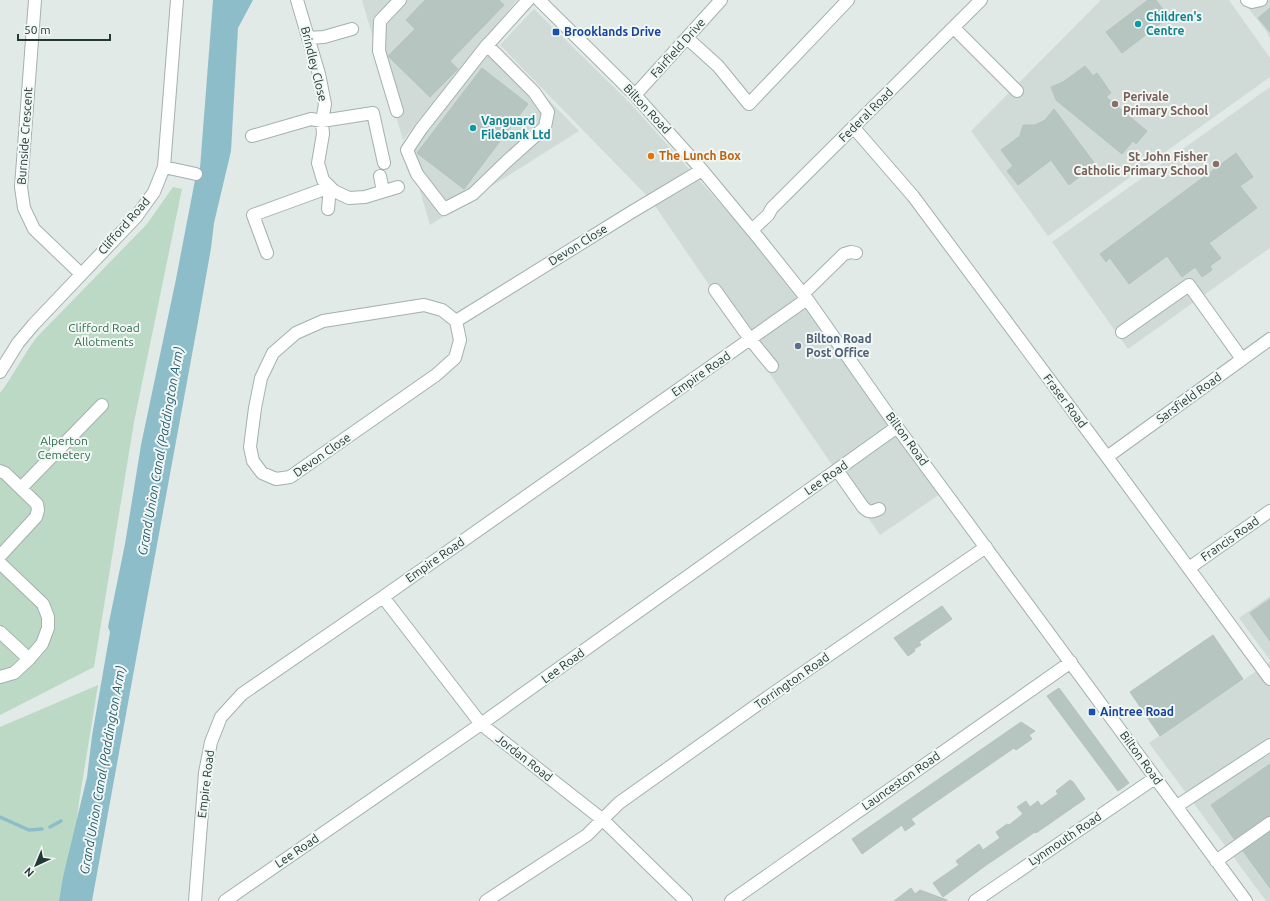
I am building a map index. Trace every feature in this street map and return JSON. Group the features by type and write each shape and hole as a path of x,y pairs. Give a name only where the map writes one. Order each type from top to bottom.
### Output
{"street":[{"name":"Burnside Crescent","path":"35,0 21,187 24,208 34,229 81,274"},
{"name":"Clifford Road","path":"0,372 18,343 136,217 154,192 164,167 177,0"},
{"name":"Brindley Close","path":"297,0 325,104 322,120 323,134 318,163 323,180 334,191 349,198 365,197 398,187"},
{"path":"397,111 379,51 380,20 400,0"},
{"path":"487,45 534,92 548,112 545,127 473,194 444,209 417,174 407,150 487,45 528,0"},
{"name":"Bilton Road","path":"539,0 635,95 702,170 805,296 898,427 1177,806 1216,861 1240,899"},
{"name":"Fairfield Drive","path":"635,95 721,0"},
{"path":"687,38 718,66 749,104 848,0"},
{"name":"Federal Road","path":"752,230 768,215 772,208 981,0"},
{"path":"1247,0 1252,2 1261,0"},
{"path":"954,28 1017,91"},
{"path":"308,38 324,37 352,29"},
{"path":"252,136 312,119 322,120 373,113 384,163"},
{"name":"Fraser Road","path":"854,128 912,196 1107,457 1270,679"},
{"path":"164,167 196,174"},
{"name":"Devon Close","path":"456,321 702,170"},
{"path":"380,176 383,191"},
{"path":"267,253 253,215 330,187 328,209"},
{"name":"Empire Road","path":"195,901 205,773 211,742 221,717 242,694 750,339 805,296 844,254 851,252 856,253"},
{"path":"1122,332 1189,284 1242,359"},
{"path":"715,290 750,339 772,366"},
{"name":"Devon Close","path":"424,305 442,310 456,321 460,340 455,358 436,375 297,473 290,477 276,480 262,473 252,461 250,447 255,408 261,378 273,353 296,333 323,321 424,305"},
{"name":"Sarsfield Road","path":"1107,457 1270,339"},
{"path":"21,488 102,405"},
{"name":"Lee Road","path":"225,901 481,724 898,427"},
{"path":"837,470 863,508 871,512 879,509"},
{"path":"0,471 5,473 37,504 38,510 36,517 0,556"},
{"name":"Francis Road","path":"1189,568 1270,511"},
{"name":"Torrington Road","path":"486,901 587,835 625,798 986,547"},
{"path":"0,563 43,604 48,617 48,628 42,644 14,673 0,677"},
{"name":"Jordan Road","path":"382,597 481,724 603,820 686,901"},
{"path":"0,632 29,659"},
{"name":"Launceston Road","path":"731,901 1071,662"},
{"path":"1177,806 1270,744"},
{"name":"Lynmouth Road","path":"975,901 1155,778"},
{"path":"1216,861 1270,823"}],"shaded area":[{"path":"362,0 517,0 403,140"},
{"path":"524,0 531,8 495,45 579,131 430,225 406,142"},
{"name":"Perivale Primary School","path":"1101,0 1229,0 1270,58 1270,77 1048,236 971,131"},
{"path":"1242,0 1270,0 1270,38 1266,31"},
{"path":"534,9 630,103 733,218 807,307 943,492 880,535 651,200 500,45"},
{"name":"St John Fisher Catholic Primary School","path":"1270,87 1270,248 1128,349 1052,242"},
{"path":"1270,596 1270,660 1239,618"},
{"path":"1270,662 1270,901 1266,901 1149,743"}],"green space":[{"name":"Alperton Cemetery","path":"173,187 182,189 134,422 94,667 0,715 0,393 37,337 147,224"},
{"path":"98,685 79,802 67,901 0,901 0,727"}],"water":[{"name":"Grand Union Canal (Paddington Arm)","path":"213,0 253,0 238,28 231,151 214,223 198,322 92,901 59,901 63,877 87,777 92,736 110,632 108,627 125,544 141,445 195,180 200,168"}],"building":[{"path":"425,0 499,0 504,5 450,61 458,69 430,97 388,56 415,29 406,20"},
{"name":"Children's Centre","path":"1148,0 1156,0 1169,17 1122,53 1106,32"},
{"path":"1270,8 1270,32 1258,18"},
{"path":"1085,66 1093,76 1097,73 1111,93 1106,97 1147,131 1136,144 1133,141 1122,154 1056,100 1051,87 1063,82"},
{"name":"Vanguard Filebank Ltd","path":"482,68 528,104 464,189 417,153"},
{"path":"1054,109 1098,168 1086,177 1083,174 1069,185 1051,160 1018,185 1007,171 1013,166 1001,150 1020,136 1023,125 1035,125 1045,120"},
{"path":"1236,153 1253,177 1240,186 1257,208 1209,243 1221,258 1210,266 1212,270 1202,277 1195,267 1182,277 1167,256 1129,284 1110,258 1106,262 1100,254"},
{"path":"1270,599 1270,641 1250,613"},
{"path":"942,606 952,619 919,642 921,645 914,649 915,651 908,656 894,638"},
{"path":"1213,635 1243,679 1160,736 1130,692"},
{"path":"1059,688 1129,783 1118,791 1047,696"},
{"path":"1021,722 1035,731 1029,735 1032,739 1016,750 1014,748 911,819 915,824 905,831 902,825 862,854 852,839"},
{"path":"1270,764 1270,816 1266,817 1234,839 1211,805"},
{"path":"1070,780 1085,799 985,866 943,897 933,883 959,865 956,861 979,844 983,850 1000,838 996,832 1007,824 1009,825 1023,814 1017,807 1026,801 1030,807 1038,801 1041,806 1058,794 1056,791"},
{"path":"1270,832 1270,888 1243,851"},
{"path":"911,888 915,894 920,890 947,901 894,901"}],"waterway":[{"path":"0,817 29,830 42,829"},
{"path":"50,827 61,821"}],"place":[{"name":"Children's Centre","path":"1138,24"},
{"name":"Brooklands Drive","path":"556,32"},
{"name":"Perivale Primary School","path":"1115,104"},
{"name":"Vanguard Filebank Ltd","path":"473,128"},
{"name":"The Lunch Box","path":"651,156"},
{"name":"St John Fisher Catholic Primary School","path":"1216,164"},
{"name":"Bilton Road Post Office","path":"798,346"},
{"name":"Aintree Road","path":"1092,712"}],"park label":[{"name":"Clifford Road Allotments","path":"104,335"}]}
